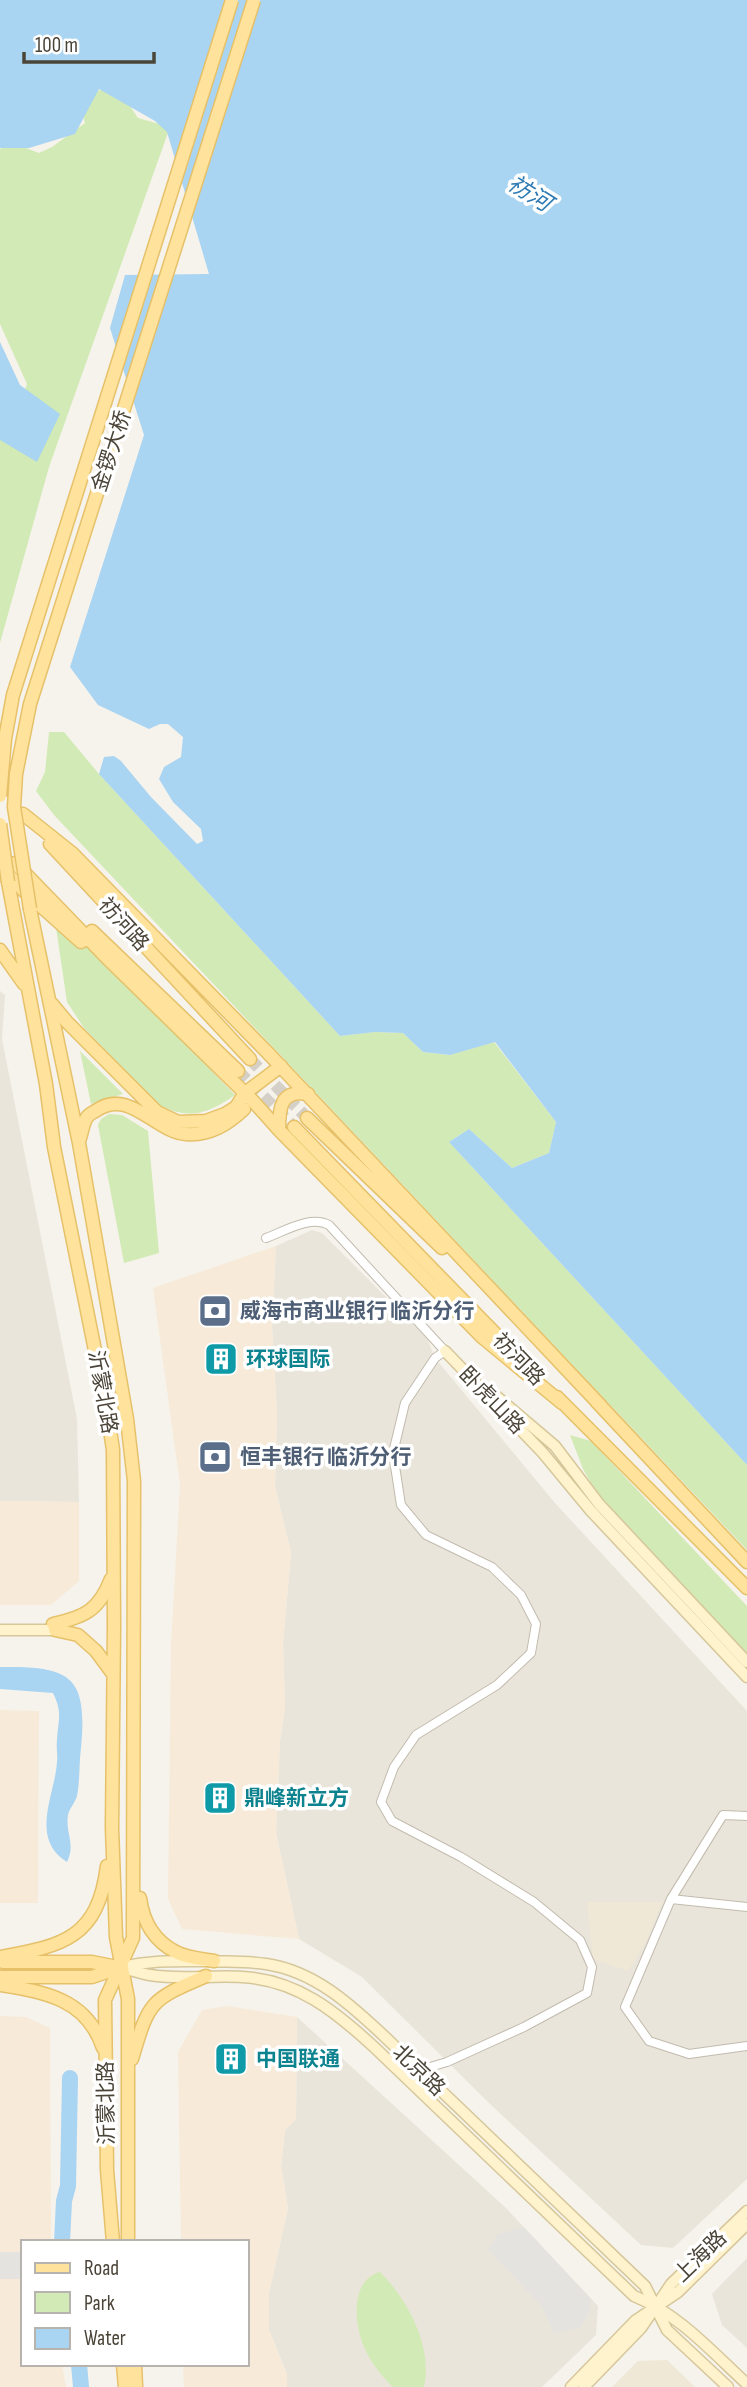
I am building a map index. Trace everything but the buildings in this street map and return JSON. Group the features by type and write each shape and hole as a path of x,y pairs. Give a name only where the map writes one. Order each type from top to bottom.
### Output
{"main road":[{"name":"金锣大桥","path":"0,796 5,739 13,695 232,0"},
{"name":"金锣大桥","path":"30,909 14,807 16,774 30,704 254,0"},
{"name":"祊河路","path":"0,787 146,949 250,1059"},
{"path":"23,814 72,853 281,1066 601,1406"},
{"path":"0,815 0,836"},
{"name":"沂蒙北路","path":"0,836 46,1084 54,1147 113,1450 112,1828 116,1937 128,1999 128,2240"},
{"name":"祊河路","path":"0,836 15,863 80,919 238,1071"},
{"path":"15,863 249,1097 482,1337 562,1403"},
{"path":"0,865 24,891 162,1011"},
{"name":"沂蒙北路","path":"30,909 79,1143 127,1419 134,1481 133,1938 105,2000 107,2170 113,2240"},
{"path":"0,950 27,988"},
{"path":"51,1003 157,1112 171,1119 186,1123 218,1118 249,1097 281,1066"},
{"path":"279,1130 279,1110 282,1103 289,1096 308,1094"},
{"path":"79,1143 88,1116 104,1105 124,1104 141,1111 164,1129 186,1135 216,1130 231,1120 249,1097"},
{"name":"祊河路","path":"307,1118 601,1406 747,1562"},
{"name":"祊河路","path":"294,1127 562,1403 747,1588"},
{"name":"卧虎山路","path":"445,1351 555,1446 599,1504 747,1662"},
{"name":"卧虎山路","path":"445,1351 747,1677"},
{"path":"0,1630 54,1627 76,1619 96,1607 103,1598 114,1572"},
{"path":"0,1624 54,1627 78,1635 106,1662 114,1676"},
{"path":"0,1957 46,1949 86,1926 105,1882 112,1828"},
{"path":"134,1840 142,1914 149,1929 176,1953 214,1961"},
{"name":"北京路","path":"0,1977 92,1977 150,1960 214,1961 269,1965 297,1973 325,1987 353,2007 645,2286 667,2330 728,2387"},
{"name":"北京路","path":"0,1962 92,1962 151,1976 266,1979 292,1987 326,2006 373,2047 634,2296 656,2305 678,2320 747,2384"},
{"path":"128,2073 148,2012 166,1994 206,1976"},
{"path":"0,1985 34,1990 71,2004 92,2026 102,2045 106,2063"},
{"name":"上海路","path":"584,2387 641,2328 671,2284 747,2211"},
{"name":"上海路","path":"571,2387 635,2321 678,2292 747,2224"},
{"path":"123,2366 125,2387"},
{"path":"135,2366 136,2387"}],"street":[{"path":"266,1238 320,1220 330,1225 445,1351 435,1358 405,1403 393,1453 401,1505 426,1535 492,1567 521,1595 536,1624 531,1654 498,1685 416,1735 394,1767 381,1802 393,1821 461,1857 534,1902 580,1940 592,1966 587,1993 524,2027 447,2062 420,2070"},
{"path":"747,1816 723,1815 671,1899 625,2007 649,2041 690,2054 747,2046"},
{"path":"671,1899 747,1907"}],"shaded area":[{"path":"0,991 5,995 2,1039 77,1419 79,1502 0,1501"},
{"path":"312,1230 322,1233 427,1338 435,1358 555,1503 747,1711 747,2179 673,2248 641,2245 489,2103 362,1977 299,1939 276,1833 280,1741 285,1706 283,1643 291,1553 275,1486 277,1413 272,1327 276,1246"},
{"path":"276,1246 272,1327 277,1413 275,1486 291,1553 283,1643 285,1706 280,1741 276,1833 299,1939 182,1929 168,1899 171,1646 180,1485 153,1288"},
{"path":"0,1501 79,1502 79,1581 51,1605 0,1605"},
{"path":"0,1710 39,1711 38,1903 0,1903"},
{"path":"587,1902 662,1902 646,1942 628,1971 593,1959"},
{"path":"227,2006 297,2017 296,2119 285,2130 281,2166 288,2208 269,2293 269,2330 287,2375 287,2387 184,2387 183,2366 248,2366 248,2240 181,2240 178,2052 202,2010"},
{"path":"0,2016 26,2017 50,2028 51,2240 21,2240 21,2366 62,2366 66,2387 0,2387"},
{"path":"297,2017 506,2208 598,2306 596,2335 542,2387 287,2387 287,2374 269,2330 269,2293 288,2208 281,2166 285,2130 296,2119"},
{"path":"524,2227 591,2299 590,2310 580,2328 554,2333 542,2307 488,2249 498,2234"},
{"path":"0,2252 21,2252 21,2279 0,2279"},
{"path":"747,2258 747,2348 722,2325 712,2294"},
{"path":"667,2360 695,2387 612,2387 638,2361"}],"green space":[{"path":"107,88 124,97 138,118 170,127 49,467 0,643 0,435 12,424 27,384 0,324 0,149 13,143 39,153 52,147 85,123 81,96"},
{"path":"49,732 64,732 99,774 340,1036 375,1032 403,1033 423,1052 450,1055 494,1042 556,1122 549,1153 512,1168 469,1129 449,1142 747,1465 747,1550 54,815 36,791 45,772"},
{"path":"53,907 235,1095 216,1107 198,1113 170,1110 159,1105 84,1028 67,1002"},
{"path":"80,1051 123,1094 91,1104"},
{"path":"109,1114 122,1115 148,1131 159,1253 124,1263 98,1125 101,1119"},
{"path":"570,1435 591,1441 747,1606 747,1654 596,1492 583,1469"},
{"path":"380,2272 400,2296 416,2325 425,2356 424,2387 393,2387 364,2347 358,2327 359,2293 370,2277"}],"water":[{"name":"祊河","path":"0,0 747,0 747,1465 449,1142 469,1129 512,1168 549,1153 556,1122 495,1042 450,1055 423,1052 403,1033 375,1032 340,1036 99,774 104,757 114,756 197,844 203,841 201,829 173,802 159,779 164,767 181,757 183,737 168,724 149,729 98,705 70,667 144,435 110,328 125,275 209,274 167,132 155,121 99,89 75,134 29,148 0,148"},
{"path":"0,342 20,385 60,414 37,462 0,440"},
{"path":"0,1667 24,1667 58,1673 69,1680 77,1690 82,1724 79,1784 77,1796 68,1815 71,1850 67,1862 49,1841 47,1829 57,1759 59,1716 56,1700 53,1693 0,1689"}],"waterway":[{"path":"62,2240 64,2201 68,2186 70,2078"},
{"path":"79,2366 81,2387"}],"tunnel":[{"path":"250,1059 307,1118"},
{"path":"238,1071 294,1127"}],"place":[{"name":"威海市商业银行 临沂分行","path":"215,1311"},
{"name":"环球国际","path":"221,1359"},
{"name":"恒丰银行 临沂分行","path":"215,1457"},
{"name":"鼎峰新立方","path":"220,1798"},
{"name":"中国联通","path":"231,2059"}]}
